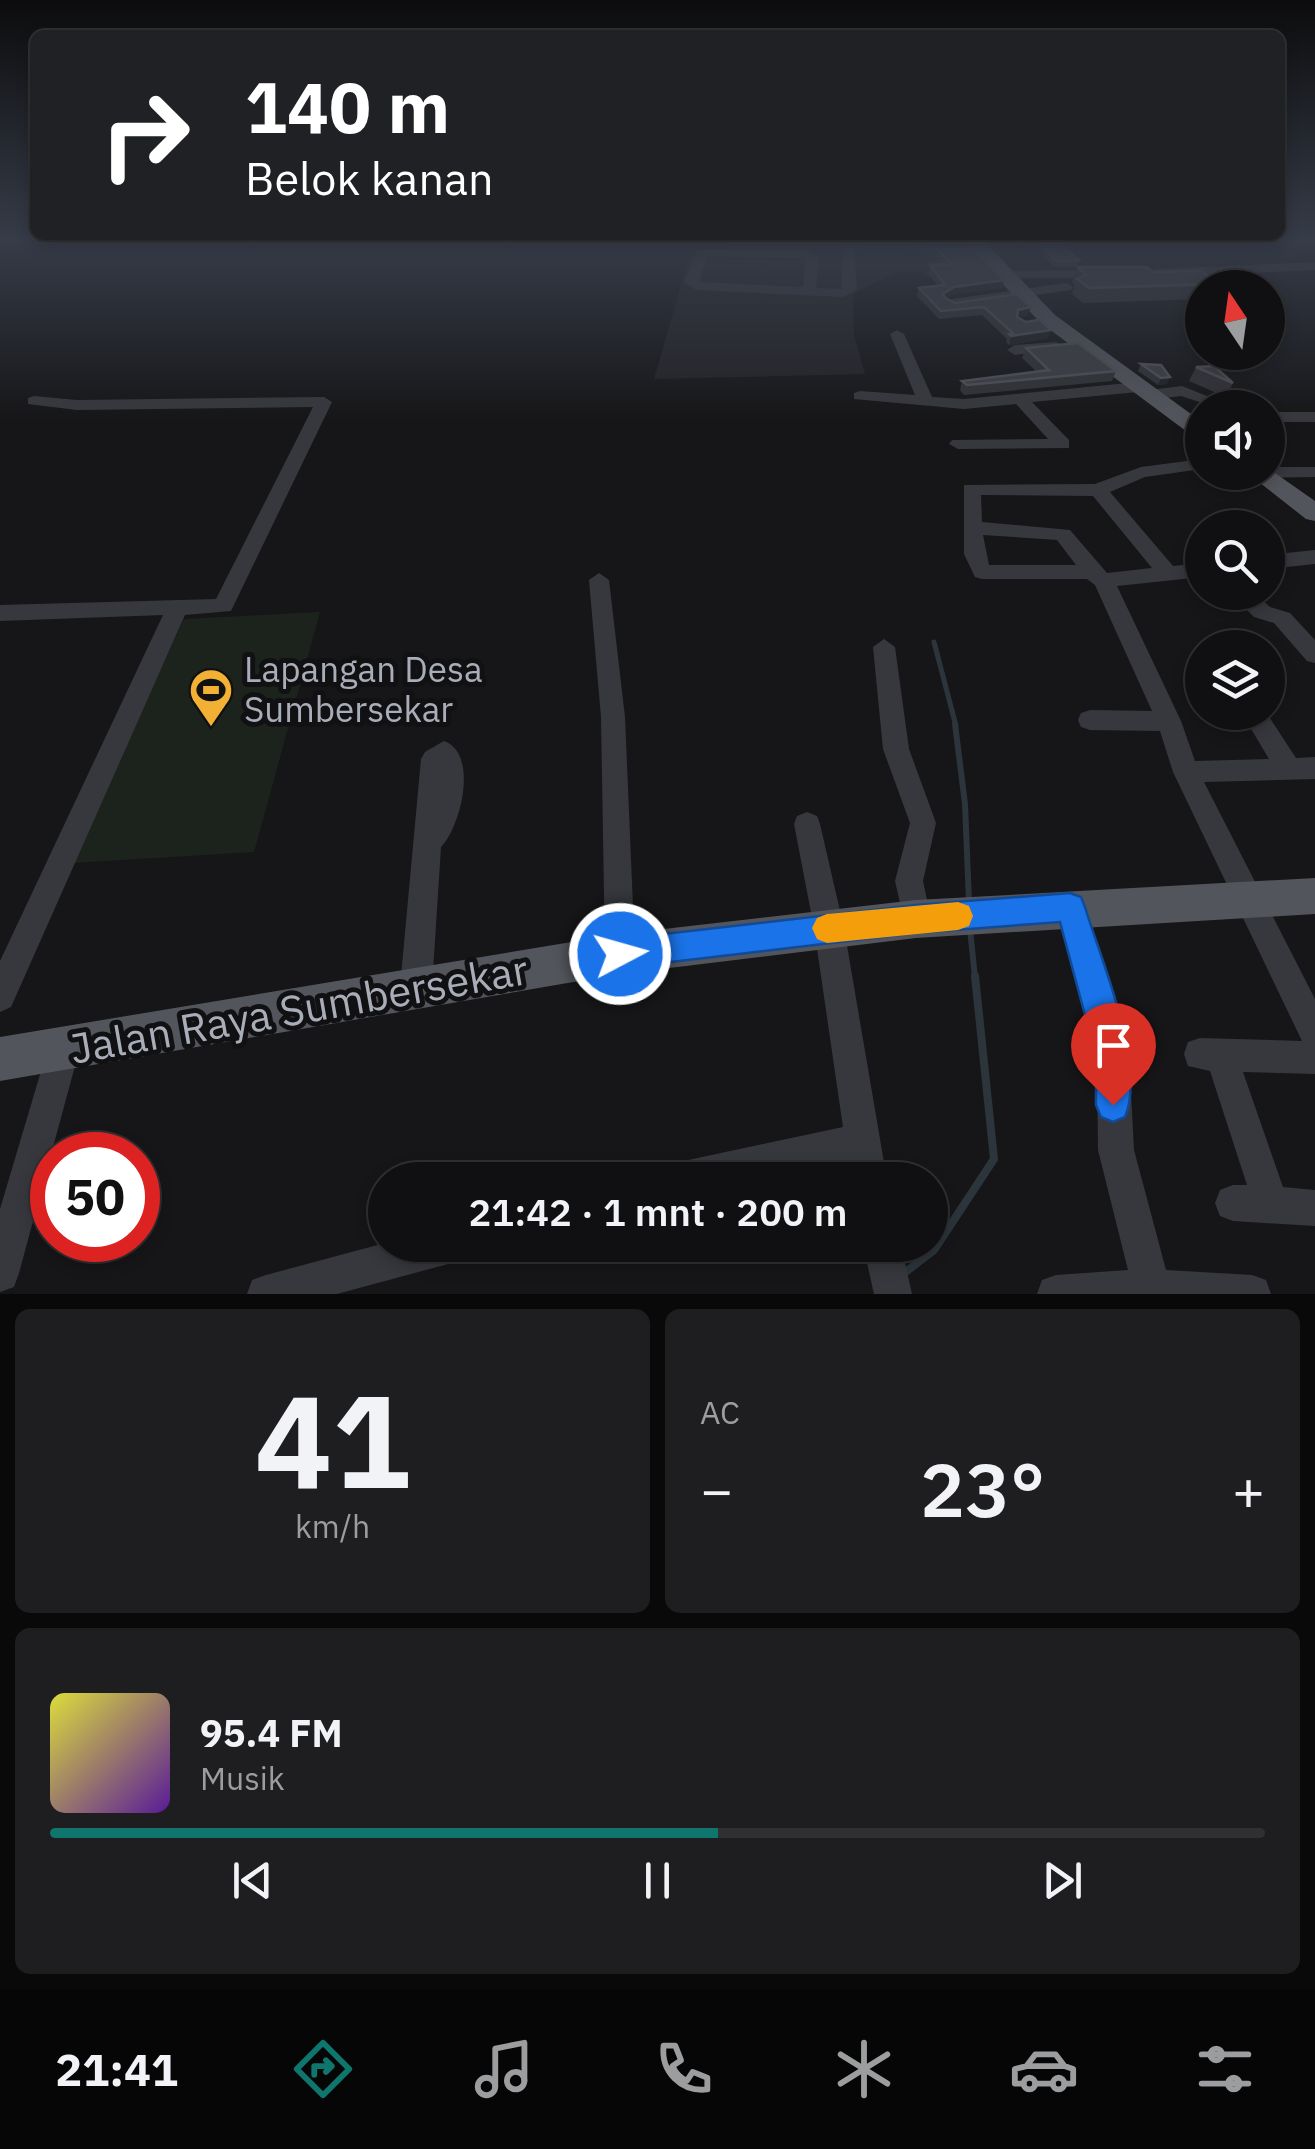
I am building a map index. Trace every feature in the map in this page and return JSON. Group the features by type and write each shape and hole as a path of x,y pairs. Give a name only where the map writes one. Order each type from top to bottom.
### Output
{"main road":[{"path":"1028,299 1144,391 1185,407"},
{"path":"1283,490 1315,513"},
{"name":"Jalan Raya Sumbersekar","path":"0,1059 63,1051 416,986 620,954 829,928 1070,907 1315,896"}],"street":[{"path":"952,303 974,299"},
{"path":"1024,322 1048,319"},
{"path":"897,334 926,400"},
{"path":"1015,350 1082,344"},
{"path":"860,396 964,404 1144,391 1182,391 1185,395"},
{"path":"958,444 1063,444 1022,400"},
{"path":"0,613 218,608 226,602 324,402 76,405 34,401"},
{"path":"1285,418 1315,417"},
{"path":"1185,466 1133,474 1098,490 970,488 974,554 982,572 1099,577 1185,572"},
{"path":"1285,473 1315,472"},
{"path":"1098,490 1168,573"},
{"path":"975,528 1063,534 1099,577 1169,721 1186,772 1315,1033"},
{"path":"1285,560 1315,557"},
{"path":"600,580 613,717 620,954"},
{"path":"0,996 176,610"},
{"path":"1260,610 1282,618 1315,656"},
{"path":"884,647 896,748 922,823 909,881 950,916"},
{"path":"1090,720 1169,721"},
{"path":"1269,730 1302,768"},
{"path":"1186,772 1302,768"},
{"path":"808,824 829,928 865,1162"},
{"path":"416,986 426,842"},
{"path":"1070,907 1113,1056 1116,1150 1152,1288"},
{"path":"0,1273 63,1051"},
{"path":"1271,1204 1211,1055 1315,1058"},
{"path":"765,1162 861,1142"},
{"path":"1234,1203 1315,1208"},
{"path":"266,1294 385,1262"},
{"path":"1056,1294 1152,1288 1252,1294"}],"shaded area":[{"path":"677,299 853,299 854,335 865,374 654,379"},
{"name":"Lapangan Desa Sumbersekar","path":"320,612 254,852 71,863 184,619"}],"building":[{"path":"930,299 955,303 1023,299 1031,307 1018,310 1017,317 1026,322 1044,319 1041,321 1051,330 1011,336 1013,333 984,307 941,311"},
{"path":"1078,343 1116,371 967,385 962,381 1049,370 1026,348"},
{"path":"1141,364 1161,365 1170,377 1161,378"},
{"path":"1203,370 1218,370 1233,383"}],"waterway":[{"path":"934,642 956,726"},
{"path":"955,724 965,804 969,903"},
{"path":"970,929 975,978"},
{"path":"903,1274 934,1250 994,1159 975,976"}],"slow traffic":[{"path":"827,928 958,916"}],"place":[{"name":"Lapangan Desa Sumbersekar","path":"211,728"}],"route":[{"path":"620,954 829,928 1070,907 1113,1056 1113,1105"}]}
